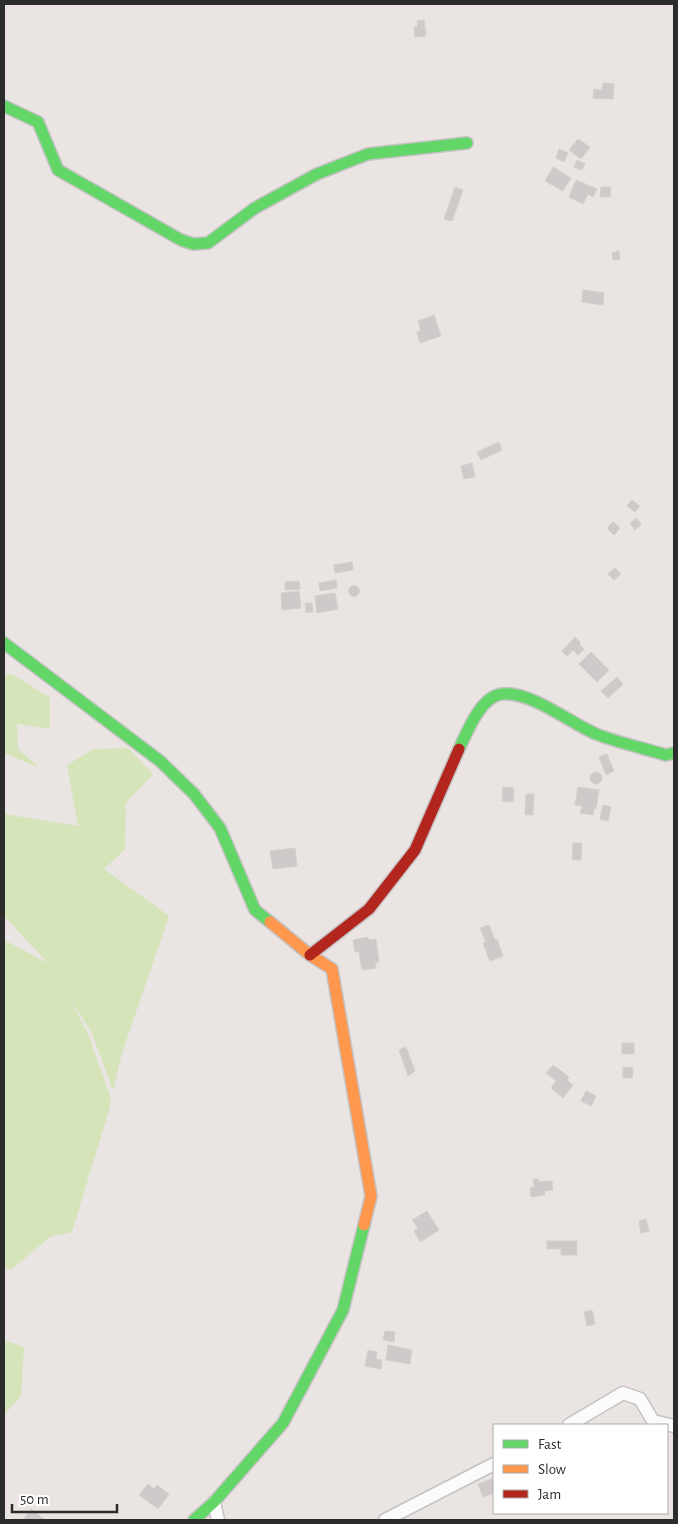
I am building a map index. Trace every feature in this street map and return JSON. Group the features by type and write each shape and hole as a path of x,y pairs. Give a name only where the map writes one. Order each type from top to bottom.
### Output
{"street":[{"path":"4,106 38,122 58,170 181,240 193,244 208,243 255,208 317,174 368,154 468,144"},
{"path":"4,643 160,761 194,794 220,828 256,910 310,955 332,969 371,1196 343,1310 284,1423 214,1502 194,1520"},
{"path":"310,955 370,909 415,850 470,725 485,703 501,694 523,696 596,734 666,755 674,753"},
{"path":"570,1424 623,1393 640,1399 653,1421 666,1424"},
{"path":"385,1520 493,1465"},
{"path":"214,1502 218,1520"}],"green space":[{"path":"12,674 50,698 50,729 17,724 18,749 40,768 4,753 4,675"},
{"path":"128,748 153,774 126,803 125,849 104,869 169,916 122,1053 113,1091 92,1033 70,999 89,1036 111,1098 110,1107 72,1232 50,1237 12,1269 4,1268 4,940 48,963 4,916 4,814 78,826 67,765 94,749"},
{"path":"7,1341 24,1347 21,1396 4,1415 4,1349"}],"building":[{"path":"424,20 426,36 415,37 414,27 418,27 417,21"},
{"path":"603,83 614,84 613,99 593,98 594,89 602,90"},
{"path":"578,139 590,147 581,159 569,150"},
{"path":"559,149 568,153 564,162 556,158"},
{"path":"577,160 585,164 582,170 574,167"},
{"path":"553,167 571,178 563,191 545,181"},
{"path":"576,180 597,189 593,197 588,194 583,204 569,197"},
{"path":"455,187 463,190 452,221 444,219"},
{"path":"601,187 611,187 610,197 600,197"},
{"path":"619,251 620,259 613,260 612,253"},
{"path":"583,290 604,293 603,305 582,302"},
{"path":"434,315 441,336 420,343 417,332 421,331 418,321"},
{"path":"499,442 502,450 481,460 477,452"},
{"path":"472,463 475,477 464,479 461,466"},
{"path":"632,500 640,506 635,512 627,506"},
{"path":"637,518 641,525 635,530 630,523"},
{"path":"613,522 620,528 614,535 607,528"},
{"path":"352,562 353,570 335,573 334,565"},
{"path":"615,568 621,574 614,580 608,574"},
{"path":"336,580 337,588 320,591 319,583"},
{"path":"299,581 300,589 285,590 285,582"},
{"path":"352,586 356,586 359,591 358,595 352,596 349,593 349,589"},
{"path":"299,591 301,608 282,610 281,593"},
{"path":"335,593 338,609 317,613 315,596"},
{"path":"305,603 312,603 313,612 306,613"},
{"path":"575,637 584,649 578,655 573,650 567,656 562,651"},
{"path":"591,652 609,670 597,682 579,664"},
{"path":"617,677 623,684 608,698 601,691"},
{"path":"607,754 614,771 606,775 599,757"},
{"path":"594,772 598,772 602,778 598,784 594,784 590,780 590,776"},
{"path":"503,787 514,788 513,802 502,801"},
{"path":"578,787 599,790 596,809 594,809 593,815 580,813 582,806 575,805"},
{"path":"526,794 534,794 533,815 525,815"},
{"path":"603,805 611,807 608,821 600,819"},
{"path":"573,843 582,843 581,860 572,860"},
{"path":"295,848 297,866 273,869 270,851"},
{"path":"489,925 495,940 497,939 503,956 490,961 483,943 486,942 480,928"},
{"path":"368,937 369,940 376,939 379,962 375,963 376,968 362,970 359,952 355,952 353,940"},
{"path":"622,1043 634,1043 634,1054 622,1054"},
{"path":"406,1047 415,1071 408,1076 399,1050"},
{"path":"553,1065 569,1077 567,1080 573,1085 563,1098 551,1088 556,1081 546,1073"},
{"path":"623,1067 633,1068 632,1078 623,1078"},
{"path":"586,1091 596,1096 591,1106 581,1101"},
{"path":"533,1179 539,1179 539,1182 552,1181 553,1190 544,1191 545,1195 531,1197 530,1188 534,1187"},
{"path":"427,1211 439,1230 420,1242 414,1231 418,1228 412,1220"},
{"path":"646,1219 649,1231 641,1233 639,1221"},
{"path":"547,1241 577,1241 577,1255 561,1255 561,1249 547,1249"},
{"path":"592,1310 595,1324 587,1326 584,1312"},
{"path":"385,1331 395,1332 394,1342 383,1340"},
{"path":"388,1345 412,1350 410,1364 386,1360"},
{"path":"368,1350 377,1352 376,1359 382,1360 381,1369 365,1366"},
{"path":"493,1478 493,1493 483,1497 478,1484"},
{"path":"148,1484 154,1489 157,1485 169,1494 158,1509 139,1495"},
{"path":"31,1509 45,1520 23,1520"}],"traffic: fast":[{"path":"4,106 38,122 58,170 181,240 193,244 208,243 255,208 317,174 368,154 467,143"},
{"path":"4,643 160,761 194,794 220,828 255,910 270,922"},
{"path":"459,749 481,708 494,696 513,694 538,702 596,734 666,755 674,753"},
{"path":"194,1520 214,1502 283,1423 343,1310 364,1225"}],"traffic: slow":[{"path":"270,922 310,955 332,969 371,1196 364,1225"}],"traffic: jam":[{"path":"310,955 369,909 415,850 459,749"}]}
